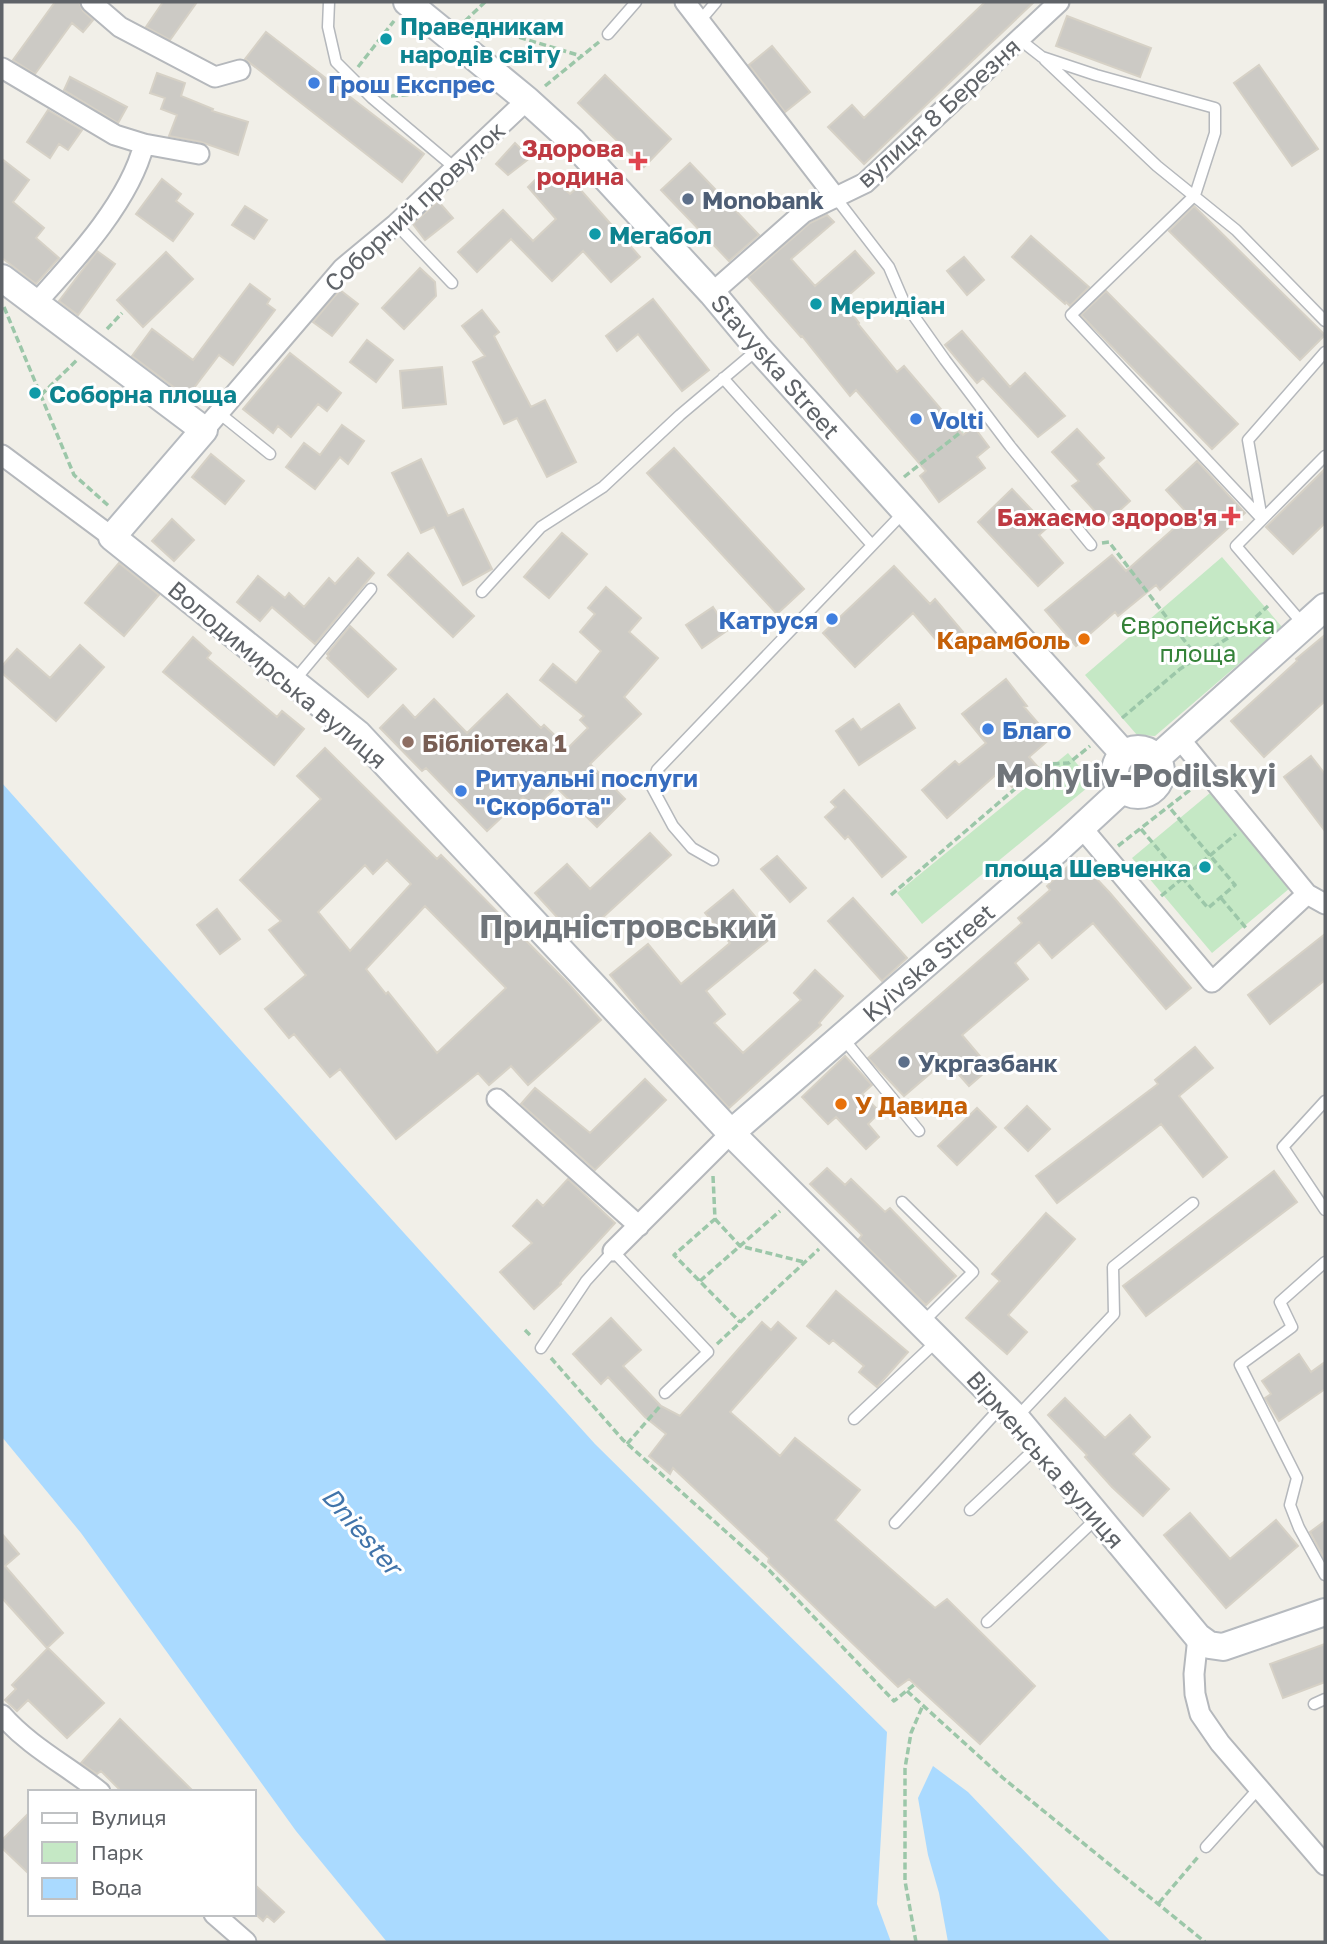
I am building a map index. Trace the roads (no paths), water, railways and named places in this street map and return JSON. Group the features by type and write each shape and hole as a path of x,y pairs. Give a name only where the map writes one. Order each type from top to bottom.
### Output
{"main road":[{"name":"Stavyska Street","path":"403,9 454,26 571,140 712,293 886,491 1125,754"},
{"path":"2,278 212,421"},
{"name":"Соборний провулок","path":"119,529 212,421"},
{"name":"Володимирська вулиця","path":"119,529 358,734 731,1133"},
{"path":"1157,758 1325,607"},
{"path":"1136,749 1157,758 1161,772 1156,786 1150,792 1136,795 1123,789 1115,769 1125,754 1136,749"},
{"name":"Kyivska Street","path":"731,1133 1082,828 1123,789"},
{"name":"Вірменська вулиця","path":"731,1133 1009,1411 1198,1637"},
{"path":"1198,1637 1209,1645 1223,1647 1325,1612"}],"street":[{"path":"92,2 120,27 215,77 240,70"},
{"path":"685,2 836,198"},
{"name":"вулиця 8 Березня","path":"712,293 803,213 864,183 1059,2"},
{"path":"2,68 115,135 144,144 198,154"},
{"name":"Соборний провулок","path":"212,421 343,268 396,224 527,100"},
{"path":"36,303 85,250 138,168 144,144"},
{"name":"Володимирська вулиця","path":"2,455 119,529"},
{"path":"1179,737 1307,894 1325,905"},
{"path":"1082,828 1212,982 1307,894"},
{"path":"497,1099 639,1226"},
{"path":"613,1251 731,1133"},
{"path":"1198,1637 1194,1674 1200,1714 1220,1743 1325,1865"},
{"path":"2,1715 12,1727 98,1790"},
{"path":"216,1916 246,1942"}],"lane":[{"path":"329,2 328,27 336,62 372,98 455,168"},
{"path":"608,34 636,2"},
{"path":"699,23 716,2"},
{"path":"1019,40 1042,57 1157,166 1236,230 1325,321"},
{"path":"1042,57 1215,108 1215,133 1195,195 1072,315 1262,519"},
{"path":"836,198 889,267 904,302 985,414 1091,545"},
{"path":"396,224 452,284"},
{"path":"482,592 541,527 603,487 758,348"},
{"path":"1262,519 1248,440 1325,352"},
{"path":"723,378 872,545"},
{"path":"212,421 270,454"},
{"path":"1304,625 1236,546 1325,456"},
{"path":"713,860 692,848 673,826 652,787 657,770 905,512"},
{"path":"293,681 371,589"},
{"path":"842,1037 919,1131"},
{"path":"1325,1101 1283,1147 1325,1210"},
{"path":"854,1419 930,1332 973,1272 902,1202"},
{"path":"895,1523 1009,1411 1114,1314 1113,1267 1193,1203"},
{"path":"541,1348 586,1281 613,1251 708,1352 665,1393"},
{"path":"1325,1262 1280,1302 1292,1327 1240,1365 1297,1478 1290,1505 1298,1528 1325,1575"},
{"path":"970,1510 1040,1446"},
{"path":"987,1622 1098,1516"},
{"path":"1314,1704 1325,1699"},
{"path":"1206,1847 1259,1788"}],"water":[{"name":"Dniester","path":"2,783 595,1444 887,1732 877,1904 891,1942 387,1942 296,1831 81,1533 2,1437"},
{"path":"933,1766 968,1792 1111,1942 948,1942 918,1798"}],"place":[{"name":"Праведникам народів світу","path":"386,39"},
{"name":"Грош Експрес","path":"314,83"},
{"name":"Здорова родина","path":"638,161"},
{"name":"Monobank","path":"688,199"},
{"name":"Мегабол","path":"595,234"},
{"name":"Меридіан","path":"816,304"},
{"name":"Соборна площа","path":"35,393"},
{"name":"Volti","path":"916,419"},
{"name":"Бажаємо здоров'я","path":"1231,516"},
{"name":"Катруся","path":"832,619"},
{"name":"Карамболь","path":"1084,639"},
{"name":"Благо","path":"988,729"},
{"name":"Бібліотека 1","path":"408,742"},
{"name":"Ритуальні послуги \"Скорбота\"","path":"461,791"},
{"name":"площа Шевченка","path":"1205,867"},
{"name":"Укргазбанк","path":"904,1062"},
{"name":"У Давида","path":"841,1104"}],"district":[{"name":"Mohyliv-Podilskyi","path":"1136,775"},
{"name":"Придністровський","path":"628,926"}],"park label":[{"name":"Європейська площа","path":"1198,638"}]}
